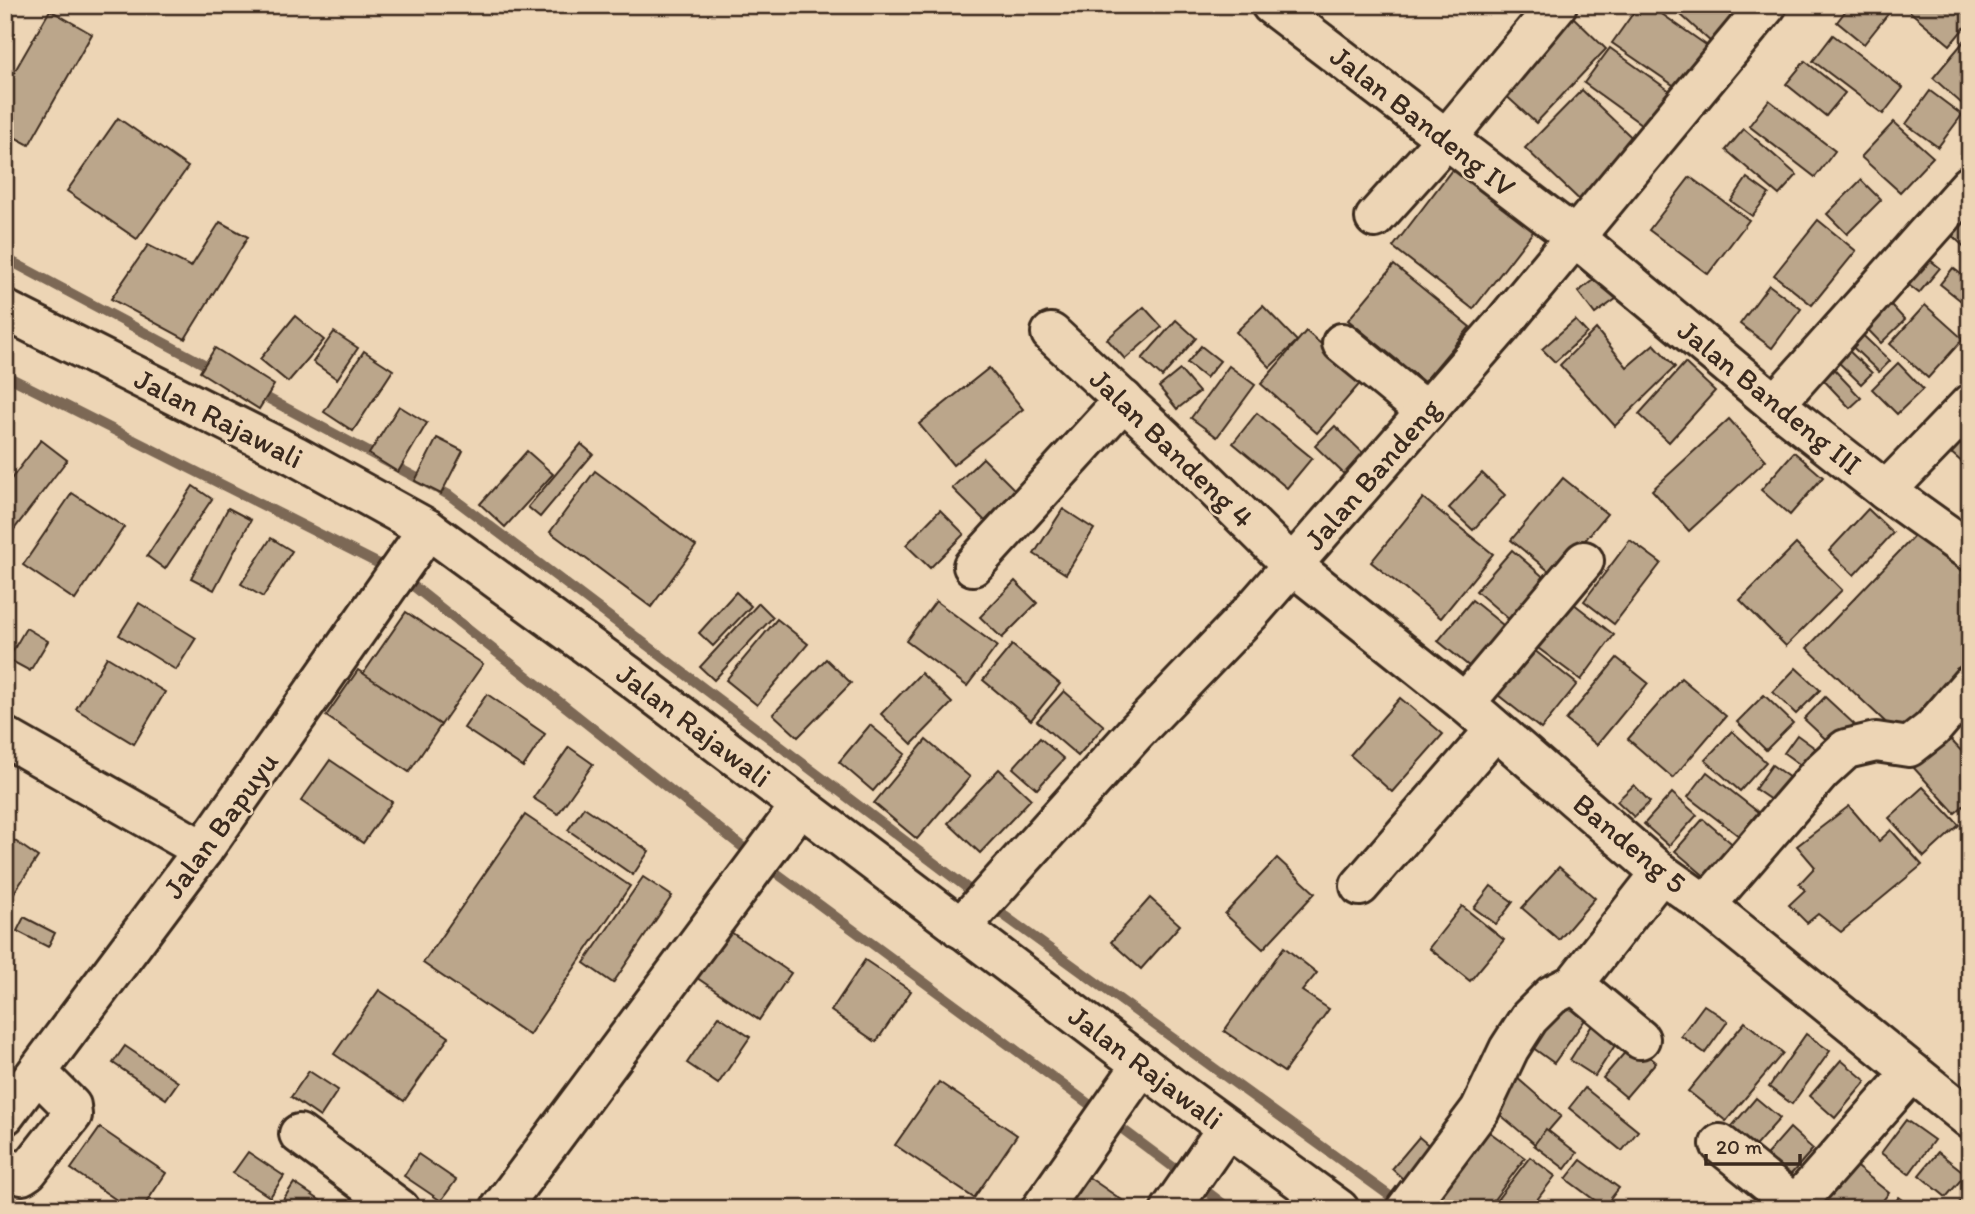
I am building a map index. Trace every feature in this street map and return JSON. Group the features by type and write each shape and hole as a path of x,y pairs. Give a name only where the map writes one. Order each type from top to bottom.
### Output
{"street":[{"name":"Jalan Bandeng IV","path":"1271,5 1364,74 1445,141 1575,237"},
{"path":"1375,218 1445,141 1557,5"},
{"name":"Jalan Bandeng","path":"960,928 1292,565 1426,412 1767,5"},
{"path":"1775,404 1970,185"},
{"name":"Jalan Bandeng III","path":"1575,237 1775,404 1886,491 1970,551"},
{"name":"Jalan Rajawali","path":"5,310 294,455 428,529 632,678 1142,1065 1339,1209"},
{"name":"Jalan Bandeng 4","path":"1051,333 1124,400 1292,565"},
{"path":"1342,343 1426,412"},
{"path":"973,566 1124,400"},
{"path":"1886,491 1970,404"},
{"name":"Jalan Bapuyu","path":"5,1115 203,850 428,529"},
{"path":"1465,703 1584,561"},
{"name":"Bandeng 5","path":"1292,565 1465,703 1661,873 1706,905 1970,1119"},
{"path":"1706,905 1821,772 1846,749 1876,741 1909,747 1932,729 1970,685"},
{"path":"1360,886 1495,730"},
{"path":"5,737 203,850"},
{"path":"500,1209 800,806"},
{"path":"1405,1209 1480,1110 1509,1049 1529,1018 1552,995 1574,984 1661,873"},
{"path":"1574,984 1640,1039"},
{"path":"1041,1209 1142,1065"},
{"path":"1720,1144 1796,1208 1912,1072"},
{"path":"5,1167 22,1175 28,1171 72,1115 71,1106 38,1073"},
{"path":"1171,1209 1227,1128"},
{"path":"299,1134 400,1209"}],"building":[{"path":"1639,5 1649,5 1709,47 1679,89 1612,43"},
{"path":"1670,5 1724,5 1736,16 1712,43"},
{"path":"1850,5 1877,5 1888,14 1864,44 1837,22"},
{"path":"1902,5 1959,5 1970,14 1970,21 1950,45"},
{"path":"50,10 92,34 29,145 5,132 5,88"},
{"path":"1573,17 1606,49 1536,123 1502,92"},
{"path":"1970,34 1970,67 1963,76 1970,79 1970,111 1933,78"},
{"path":"1833,35 1903,88 1883,114 1813,61"},
{"path":"1610,48 1674,94 1648,129 1584,83"},
{"path":"1805,61 1845,93 1826,116 1786,84"},
{"path":"1582,90 1645,150 1588,208 1525,148"},
{"path":"1930,91 1962,115 1938,147 1906,124"},
{"path":"1769,100 1835,151 1815,177 1749,126"},
{"path":"118,118 188,167 137,239 67,191"},
{"path":"1894,122 1933,157 1900,192 1861,157"},
{"path":"1744,129 1797,175 1779,195 1726,150"},
{"path":"1458,162 1539,224 1473,309 1393,247"},
{"path":"1690,177 1749,220 1708,274 1649,230"},
{"path":"1747,178 1769,194 1752,216 1731,201"},
{"path":"1861,180 1881,200 1847,234 1827,214"},
{"path":"1970,190 1970,252 1939,224"},
{"path":"1818,220 1856,251 1812,305 1774,275"},
{"path":"220,222 248,237 185,339 111,299 148,245 191,267"},
{"path":"1915,248 1940,268 1919,293 1893,273"},
{"path":"1394,265 1470,327 1424,382 1348,320"},
{"path":"1953,268 1970,281 1970,308 1940,284"},
{"path":"1602,273 1620,296 1595,314 1578,292"},
{"path":"1769,285 1801,309 1772,348 1740,324"},
{"path":"1879,292 1905,320 1881,343 1854,315"},
{"path":"1925,305 1963,339 1928,378 1890,344"},
{"path":"1263,306 1297,341 1270,367 1236,332"},
{"path":"1144,307 1162,327 1125,359 1107,339"},
{"path":"295,316 324,340 288,382 260,359"},
{"path":"1176,320 1196,338 1162,377 1142,359"},
{"path":"1575,320 1587,333 1555,362 1542,349"},
{"path":"1851,324 1890,361 1879,372 1840,335"},
{"path":"1596,329 1627,367 1654,344 1675,367 1615,426 1560,365"},
{"path":"1306,331 1363,380 1317,433 1261,384"},
{"path":"334,332 358,348 337,379 313,362"},
{"path":"1201,346 1220,361 1206,378 1187,363"},
{"path":"1845,347 1872,373 1861,384 1834,358"},
{"path":"215,348 274,385 259,409 200,372"},
{"path":"364,351 393,370 353,431 324,412"},
{"path":"1827,362 1861,398 1850,408 1816,372"},
{"path":"1685,363 1715,391 1669,442 1639,414"},
{"path":"1898,363 1923,389 1897,414 1872,389"},
{"path":"1229,366 1255,385 1217,437 1191,418"},
{"path":"989,368 1023,409 953,465 919,424"},
{"path":"1180,370 1199,392 1177,409 1159,387"},
{"path":"399,406 427,423 398,472 369,454"},
{"path":"1257,413 1312,458 1287,488 1233,443"},
{"path":"1729,419 1766,460 1689,531 1652,490"},
{"path":"1970,420 1970,469 1942,445"},
{"path":"1335,426 1364,454 1344,474 1315,446"},
{"path":"437,438 463,451 441,494 415,481"},
{"path":"41,440 67,460 12,532 5,527 5,487"},
{"path":"581,444 593,454 540,517 528,507"},
{"path":"527,451 553,474 505,527 480,504"},
{"path":"1794,452 1823,477 1790,515 1761,490"},
{"path":"983,458 1015,490 985,521 952,488"},
{"path":"595,471 696,546 651,607 550,532"},
{"path":"1482,473 1505,495 1473,530 1449,508"},
{"path":"1563,478 1607,514 1555,576 1511,540"},
{"path":"193,486 212,499 165,569 147,556"},
{"path":"72,493 124,527 75,600 23,565"},
{"path":"1423,498 1493,554 1441,618 1371,562"},
{"path":"228,508 251,520 214,590 191,578"},
{"path":"1063,509 1094,529 1066,574 1034,554"},
{"path":"1868,509 1893,533 1854,575 1829,551"},
{"path":"940,510 964,534 930,568 906,545"},
{"path":"1920,530 1970,577 1970,658 1898,734 1807,648"},
{"path":"271,538 292,551 263,597 241,584"},
{"path":"1630,540 1661,563 1614,624 1584,601"},
{"path":"1796,544 1842,590 1786,646 1740,600"},
{"path":"1512,550 1554,586 1518,627 1476,591"},
{"path":"1015,581 1037,603 1002,638 980,617"},
{"path":"736,592 751,606 713,646 699,633"},
{"path":"1472,600 1519,638 1485,679 1438,641"},
{"path":"1569,600 1614,635 1581,680 1534,645"},
{"path":"936,601 997,646 967,686 906,641"},
{"path":"139,603 196,638 176,670 119,635"},
{"path":"759,603 773,617 714,680 700,667"},
{"path":"406,612 483,664 441,725 363,674"},
{"path":"777,619 808,644 757,705 726,680"},
{"path":"26,628 48,641 30,671 8,659"},
{"path":"1012,645 1060,684 1031,720 983,680"},
{"path":"1529,646 1577,684 1541,729 1493,691"},
{"path":"107,657 165,692 134,744 76,709"},
{"path":"1617,658 1648,683 1597,745 1566,720"},
{"path":"826,659 851,683 798,737 773,714"},
{"path":"1796,668 1820,690 1796,714 1773,692"},
{"path":"358,670 441,725 409,772 326,716"},
{"path":"921,673 952,703 912,744 881,714"},
{"path":"1681,678 1726,716 1673,778 1628,739"},
{"path":"1064,691 1104,726 1078,756 1037,721"},
{"path":"487,694 545,734 523,767 464,728"},
{"path":"1764,695 1793,723 1766,750 1737,722"},
{"path":"1825,697 1854,724 1833,746 1804,719"},
{"path":"1400,698 1443,734 1392,792 1350,755"},
{"path":"870,725 905,754 873,791 839,762"},
{"path":"1732,731 1766,762 1740,791 1705,760"},
{"path":"1797,735 1819,751 1806,769 1784,753"},
{"path":"1947,736 1970,760 1970,800 1955,813 1913,767"},
{"path":"1040,738 1064,759 1037,789 1013,768"},
{"path":"926,740 970,777 917,839 874,803"},
{"path":"569,747 593,764 558,814 533,798"},
{"path":"330,760 392,802 363,843 301,801"},
{"path":"1772,765 1790,778 1774,802 1755,789"},
{"path":"999,769 1031,799 980,853 948,823"},
{"path":"1707,772 1758,812 1739,836 1688,797"},
{"path":"1634,785 1650,802 1634,817 1617,801"},
{"path":"1923,787 1959,825 1924,857 1889,818"},
{"path":"1672,793 1697,815 1669,846 1644,824"},
{"path":"1849,806 1879,841 1891,830 1922,865 1841,932 1818,914 1807,923 1789,905 1805,890 1799,884 1815,867 1797,846"},
{"path":"584,807 649,851 633,875 568,830"},
{"path":"525,815 630,886 529,1035 423,963"},
{"path":"1703,819 1736,847 1708,879 1675,851"},
{"path":"5,834 38,857 7,903 5,901"},
{"path":"1277,858 1315,893 1263,949 1225,914"},
{"path":"1559,867 1595,898 1559,940 1522,908"},
{"path":"643,877 672,896 613,983 584,963"},
{"path":"1491,886 1513,902 1496,924 1474,908"},
{"path":"1150,898 1180,925 1141,969 1111,942"},
{"path":"1462,906 1504,940 1470,981 1429,948"},
{"path":"24,917 55,933 48,947 17,931"},
{"path":"716,922 791,973 759,1020 684,969"},
{"path":"1284,947 1317,973 1302,991 1329,1009 1284,1072 1224,1031"},
{"path":"865,960 911,991 876,1042 831,1011"},
{"path":"379,990 449,1037 404,1101 334,1054"},
{"path":"1558,996 1587,1017 1554,1063 1525,1042"},
{"path":"1704,1005 1728,1021 1705,1053 1681,1036"},
{"path":"719,1016 750,1037 718,1084 687,1063"},
{"path":"1596,1019 1621,1036 1595,1076 1570,1060"},
{"path":"1745,1022 1783,1053 1726,1121 1688,1091"},
{"path":"1806,1034 1830,1051 1792,1104 1769,1087"},
{"path":"1633,1043 1656,1062 1626,1097 1603,1078"},
{"path":"125,1046 178,1082 166,1099 113,1063"},
{"path":"1841,1060 1866,1081 1835,1118 1810,1096"},
{"path":"309,1071 338,1090 320,1117 291,1097"},
{"path":"1516,1077 1561,1116 1536,1145 1491,1107"},
{"path":"939,1082 1017,1135 974,1198 895,1145"},
{"path":"1585,1088 1638,1131 1622,1151 1569,1108"},
{"path":"1756,1098 1780,1118 1751,1151 1727,1132"},
{"path":"1906,1120 1934,1140 1909,1174 1881,1153"},
{"path":"1477,1123 1525,1158 1487,1209 1437,1209 1422,1197"},
{"path":"100,1128 166,1173 142,1209 130,1209 71,1169"},
{"path":"1790,1128 1813,1149 1785,1181 1761,1161"},
{"path":"1546,1129 1577,1153 1565,1169 1534,1145"},
{"path":"1419,1137 1432,1148 1404,1180 1392,1169"},
{"path":"248,1152 284,1176 270,1197 233,1173"},
{"path":"1938,1152 1966,1174 1946,1197 1919,1175"},
{"path":"418,1154 456,1180 441,1201 404,1176"},
{"path":"1530,1157 1555,1176 1530,1209 1490,1209"},
{"path":"1581,1160 1619,1188 1604,1207 1566,1179"},
{"path":"1853,1164 1889,1193 1876,1209 1827,1209 1821,1204"},
{"path":"1081,1172 1135,1209 1055,1209"},
{"path":"294,1183 324,1203 320,1209 277,1209"},
{"path":"1970,1190 1970,1209 1954,1209"},
{"path":"1899,1197 1915,1209 1889,1209"}],"waterway":[{"path":"5,258 215,370"},
{"path":"5,375 389,569"},
{"path":"256,392 449,495 979,897"},
{"path":"402,577 755,857"},
{"path":"767,866 1101,1113"},
{"path":"991,906 1401,1204"},
{"path":"1113,1122 1185,1176"},
{"path":"1197,1184 1230,1209"}]}
